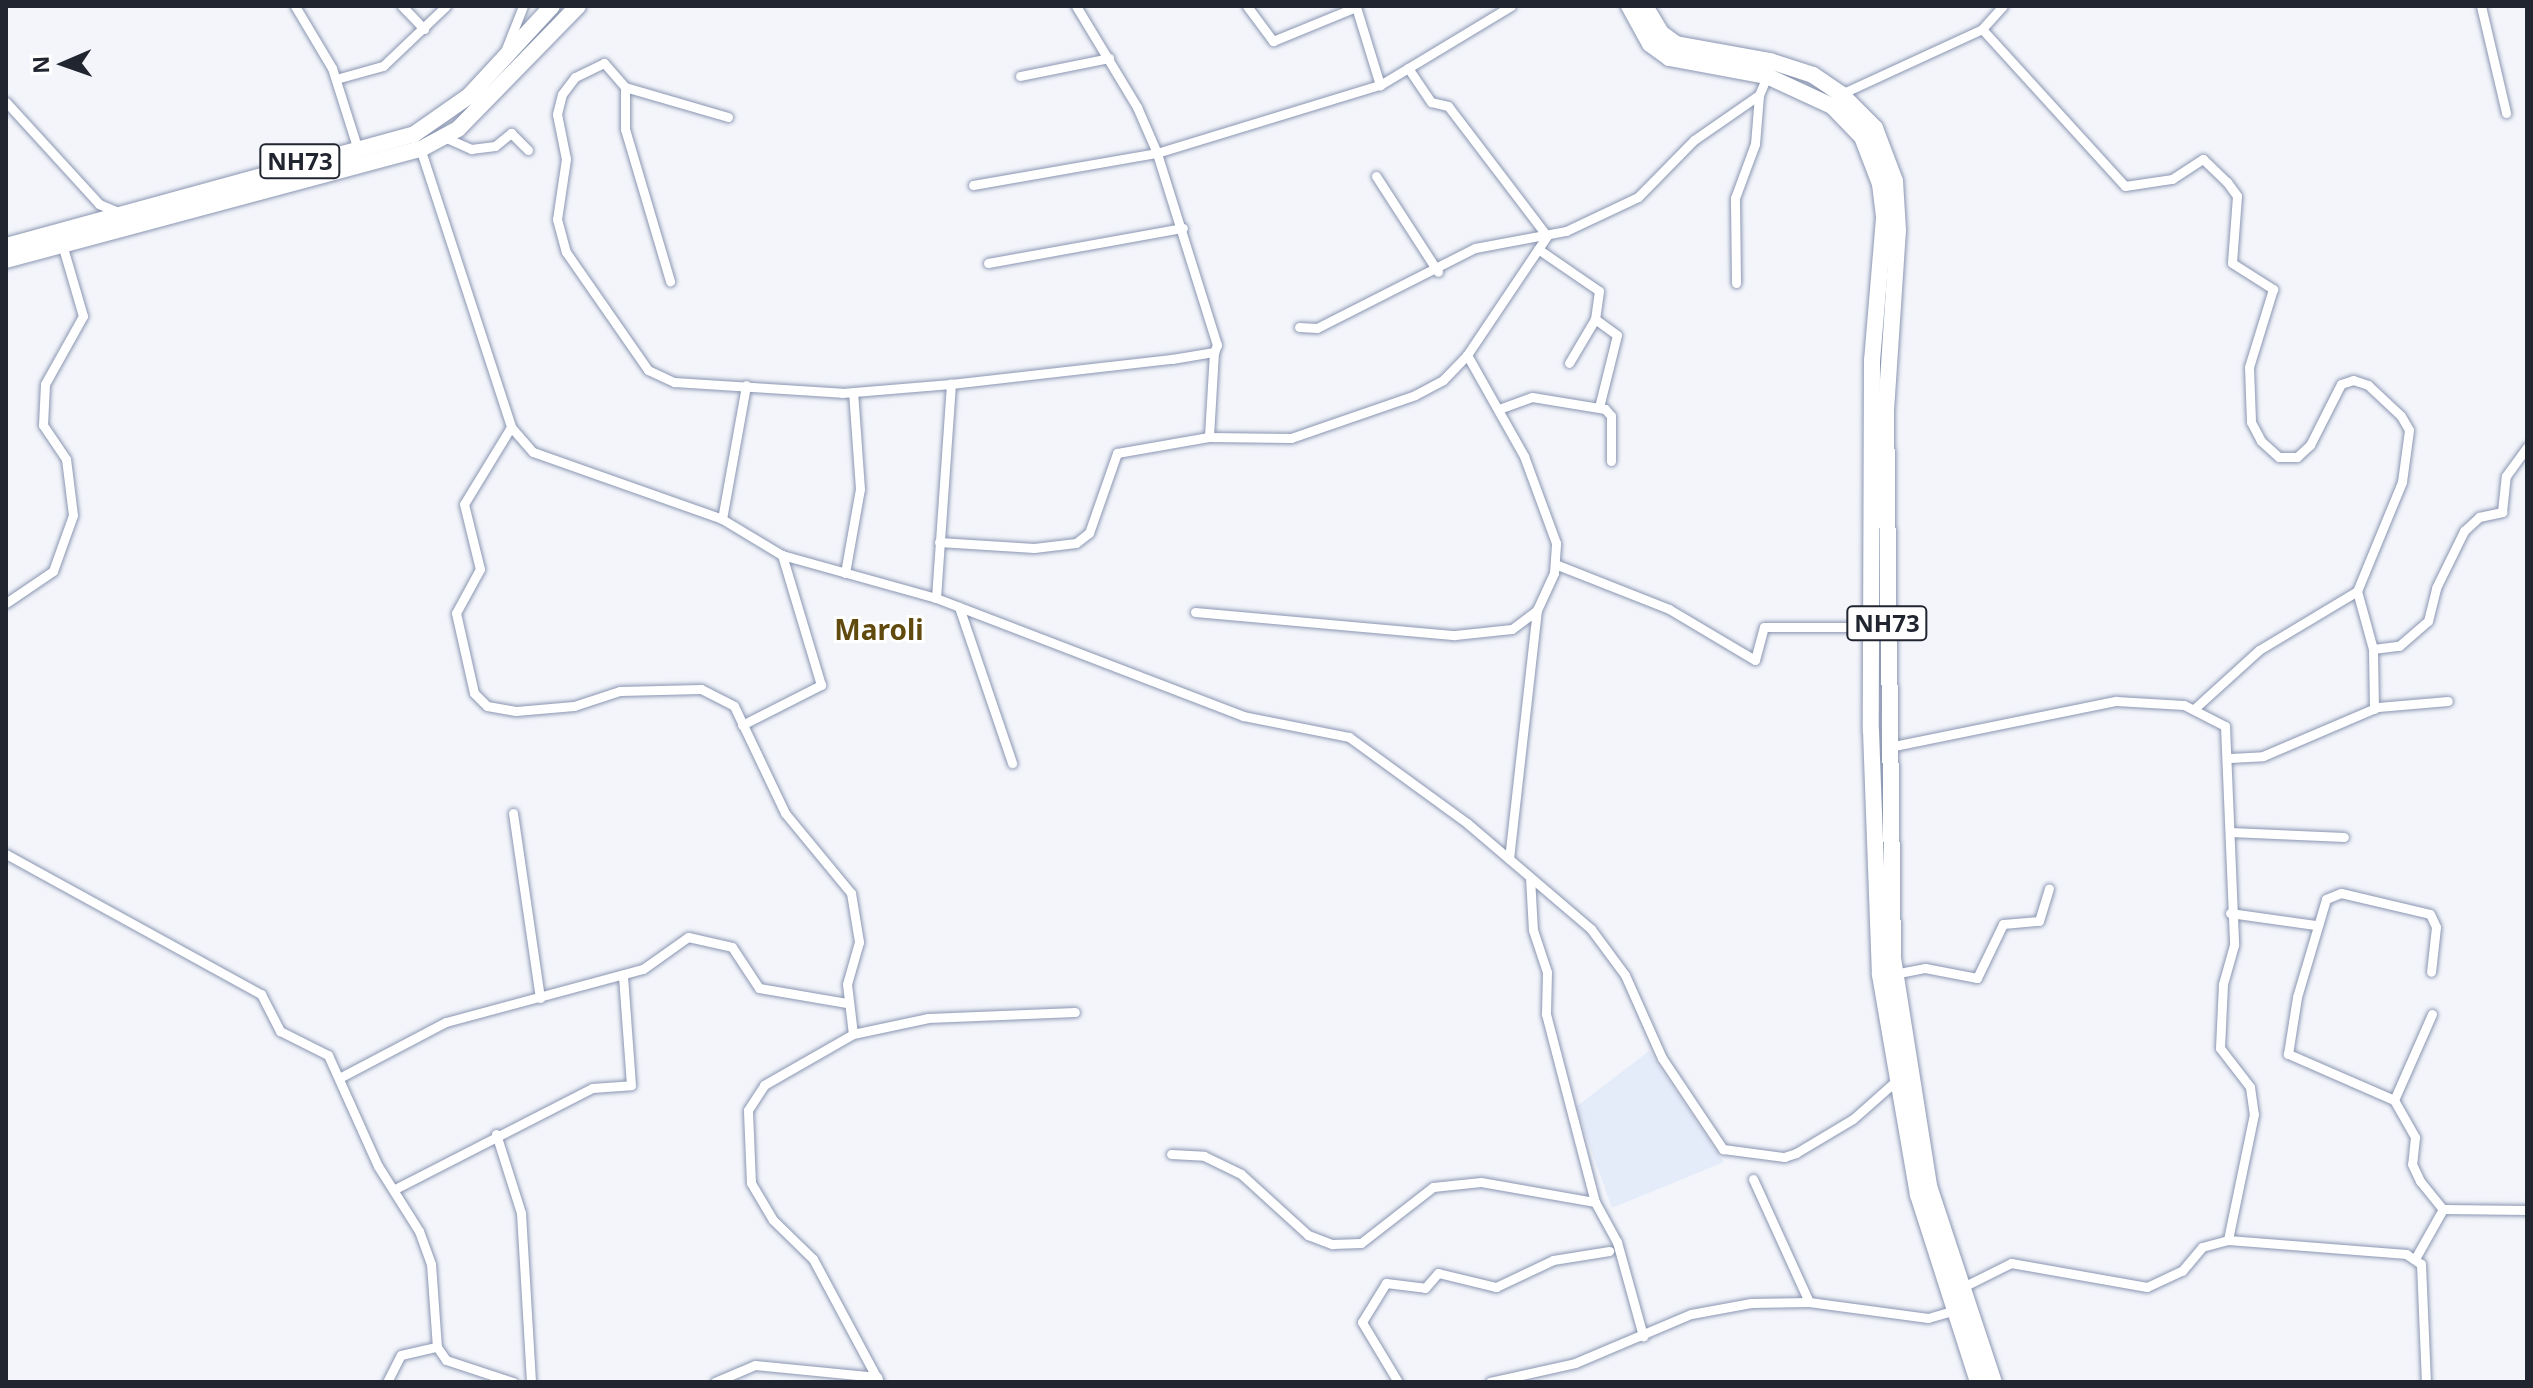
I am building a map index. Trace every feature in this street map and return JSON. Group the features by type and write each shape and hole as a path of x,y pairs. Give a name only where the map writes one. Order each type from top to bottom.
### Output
{"highway":[{"name":"NH73","path":"6,260 417,142 469,96 552,6"},
{"name":"NH73","path":"6,246 358,150 444,137 481,108 578,6"},
{"name":"NH73","path":"1629,6 1650,44 1669,58 1767,76 1806,89 1847,119 1862,137 1880,184 1871,627 1873,867 1896,1081 1918,1195 1961,1308 1994,1382"},
{"name":"NH73","path":"1645,6 1661,33 1676,44 1770,61 1813,75 1841,94 1875,128 1899,204 1886,367 1887,747 1894,974 1929,1186 1961,1288 1961,1308 1978,1382"}],"street":[{"path":"295,6 336,79 358,150"},
{"path":"402,6 424,29"},
{"path":"336,79 383,66 446,6"},
{"path":"503,58 523,6"},
{"path":"1076,6 1109,58 1157,153 1183,228 1217,345 1209,437"},
{"path":"1247,6 1273,41 1356,7 1380,85"},
{"path":"973,185 1157,153 1380,85 1511,6"},
{"path":"1841,94 1982,29 2003,6"},
{"path":"2481,6 2506,113"},
{"path":"1982,29 2125,186 2172,179 2203,159 2237,196 2232,263 2273,289 2249,367 2251,422 2261,441 2279,457 2297,457 2341,384 2353,380 2368,385 2401,416 2409,430 2402,482 2357,591 2259,650 2194,709"},
{"path":"1020,76 1109,58"},
{"path":"728,117 625,87 604,63 575,77 562,94 557,114 566,159 557,219 566,252 648,370 674,382 853,392 951,384 1214,352"},
{"path":"1408,68 1431,102 1448,106 1547,236"},
{"path":"1736,283 1735,198 1755,144 1759,95 1767,76"},
{"path":"625,87 625,129 670,281"},
{"path":"1299,327 1317,328 1438,272 1475,248 1547,236 1638,197 1694,140 1759,95"},
{"path":"6,102 99,204 120,213"},
{"path":"444,137 471,149 495,146 511,133 528,150"},
{"path":"417,142 511,427 533,452 722,519 782,555 936,598 1243,716 1349,737 1509,859 1591,929 1625,975 1662,1058 1723,1149 1784,1157 1805,1150 1896,1081"},
{"path":"1376,176 1438,272"},
{"path":"988,263 1183,228"},
{"path":"939,542 1034,548 1076,543 1089,533 1117,453 1209,437 1291,438 1415,395 1443,380 1467,355 1547,236"},
{"path":"6,603 53,571 73,515 66,459 43,425 45,384 83,316 62,243"},
{"path":"1538,249 1599,291 1595,319 1569,363"},
{"path":"1595,319 1617,335 1599,407"},
{"path":"1467,355 1499,409 1544,503 1555,564 1537,610 1509,859"},
{"path":"936,598 951,384"},
{"path":"722,519 746,385"},
{"path":"845,573 860,489 853,392"},
{"path":"1499,409 1532,397 1599,407 1611,416 1611,461"},
{"path":"511,427 464,504 480,569 456,613 474,693 487,706 516,711 574,706 620,691 701,689 734,706 785,813 851,893 859,942 848,969 847,1003 853,1034"},
{"path":"2373,649 2399,646 2428,621 2436,588 2464,531 2479,517 2502,512 2506,476 2527,447"},
{"path":"742,725 821,685 782,555"},
{"path":"1555,564 1669,609 1755,660 1765,627 1871,627"},
{"path":"2357,591 2373,649 2374,709"},
{"path":"959,607 1012,763"},
{"path":"1195,612 1455,635 1512,629 1537,610"},
{"path":"1887,747 2116,701 2194,709 2225,726 2230,758 2230,913 2234,945 2223,984 2220,1048 2250,1087 2254,1114 2228,1240"},
{"path":"2230,758 2263,756 2374,709 2448,701"},
{"path":"513,813 540,998"},
{"path":"2230,832 2344,837"},
{"path":"6,854 261,994 280,1031 328,1055 343,1076 378,1166 395,1189 431,1264 437,1347 446,1360 513,1382"},
{"path":"1530,877 1533,930 1547,972 1546,1014 1595,1202 1617,1242 1643,1336"},
{"path":"1894,974 1925,968 1977,978 2003,924 2039,921 2049,888"},
{"path":"2431,972 2436,927 2430,914 2341,893 2326,899 2315,925 2288,1054 2394,1100 2415,1137 2412,1164 2420,1181 2443,1209 2527,1210"},
{"path":"2230,913 2315,925"},
{"path":"343,1076 446,1022 623,976 688,937 732,947 759,988 847,1003"},
{"path":"395,1189 496,1134 592,1088 631,1085 623,976"},
{"path":"878,1380 813,1259 773,1220 751,1183 747,1145 748,1110 764,1085 853,1034 928,1018 1075,1012"},
{"path":"2394,1100 2432,1014"},
{"path":"496,1134 521,1213 531,1382"},
{"path":"1171,1154 1204,1156 1241,1174 1308,1235 1332,1244 1361,1243 1433,1187 1481,1182 1595,1202"},
{"path":"1753,1179 1809,1302"},
{"path":"2426,1382 2416,1257 2443,1209"},
{"path":"1961,1288 2011,1263 2147,1287 2182,1271 2202,1247 2228,1240 2416,1257"},
{"path":"1398,1382 1362,1322 1386,1283 1425,1288 1438,1273 1496,1287 1553,1260 1609,1251"},
{"path":"1490,1382 1526,1379 1643,1336 1691,1314 1809,1302 1899,1317 1961,1308"},
{"path":"387,1382 401,1355 437,1347"},
{"path":"715,1382 755,1365 878,1380"}],"shaded area":[{"path":"1649,1051 1724,1162 1612,1208 1576,1107"}],"district":[{"name":"Maroli","path":"879,629"}]}
